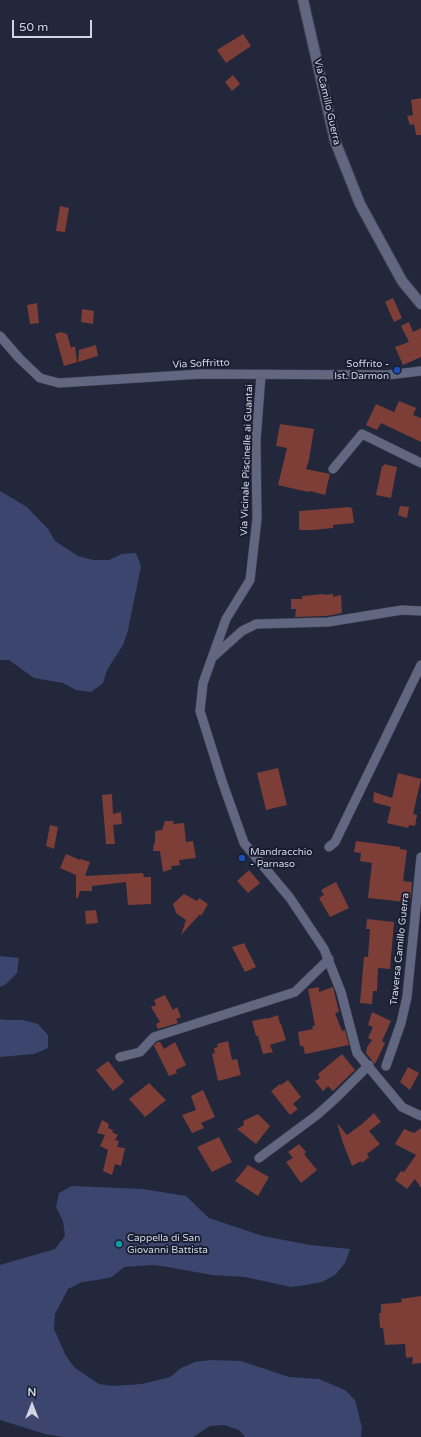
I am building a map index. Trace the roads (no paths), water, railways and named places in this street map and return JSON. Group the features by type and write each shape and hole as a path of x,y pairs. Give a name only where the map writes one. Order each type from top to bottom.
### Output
{"street":[{"name":"Via Camillo Guerra","path":"303,0 335,141 360,204 402,281 421,304"},
{"name":"Via Soffritto","path":"0,336 19,358 40,378 59,383 228,373 261,375 388,375 421,371"},
{"name":"Via Vicinale Piscinelle ai Guantai","path":"261,375 256,441 257,519 250,580 226,619 203,683 200,711 222,781 244,843 290,898 305,918 324,949 341,992 357,1053 369,1065 402,1107 421,1116"},
{"path":"333,469 362,434 421,463"},
{"path":"211,661 218,652 242,631 256,624 328,622 402,610 421,611"},
{"path":"329,847 335,842 421,665"},
{"name":"Traversa Camillo Guerra","path":"386,1066 407,997 421,857"},
{"path":"120,1058 140,1052 154,1037 295,992 329,959"},
{"path":"259,1158 317,1115 369,1065"}],"place":[{"name":"Soffrito - Ist. Darmon","path":"397,370"},
{"name":"Mandracchio - Parnaso","path":"242,858"},
{"name":"Cappella di San Giovanni Battista","path":"119,1244"}]}
